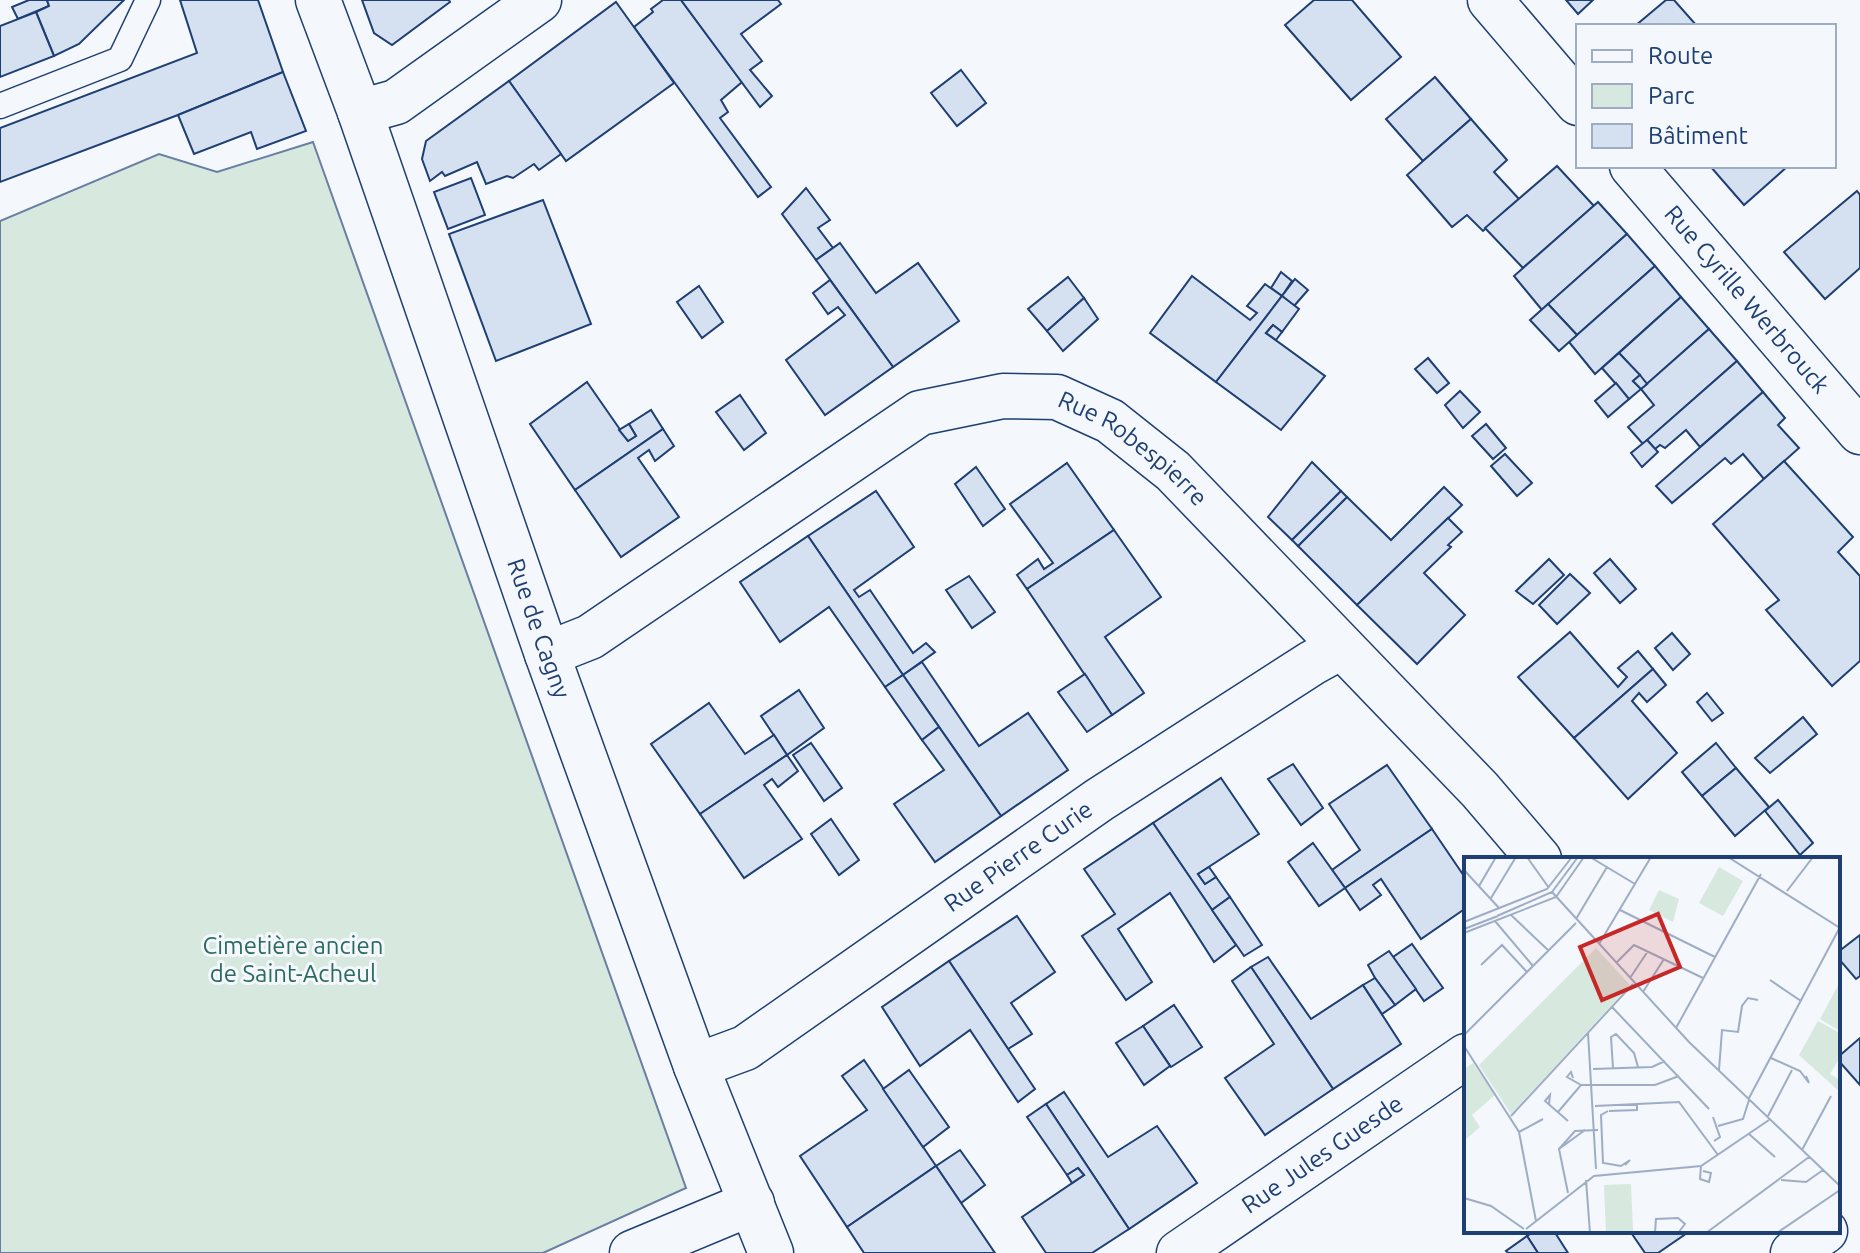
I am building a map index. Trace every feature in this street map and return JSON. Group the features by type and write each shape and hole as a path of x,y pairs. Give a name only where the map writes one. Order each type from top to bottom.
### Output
{"street":[{"name":"Rue de Cagny","path":"318,0 360,112 547,654 696,1066 771,1253"},
{"path":"360,112 396,102 539,0"},
{"path":"1490,0 1576,101"},
{"name":"Rue Cyrille Werbrouck","path":"1634,168 1860,432"},
{"name":"Rue Robespierre","path":"547,654 590,637 920,413 1003,396 1057,397 1110,421 1173,471 1480,790 1537,857"},
{"name":"Rue Pierre Curie","path":"696,1066 745,1048 1099,800 1341,647"},
{"name":"Rue Jules Guesde","path":"1179,1253 1464,1057"},
{"path":"632,1253 752,1203"},
{"path":"1793,1253 1826,1233"}],"lane":[{"path":"0,106 120,59 148,0"}],"green space":[{"name":"Cimetière ancien de Saint-Acheul","path":"313,142 686,1188 543,1253 0,1253 0,221 159,154 217,172"}],"building":[{"path":"29,0 47,0 49,6 18,19 12,7"},
{"path":"47,0 124,0 79,44 54,56 36,12 49,6"},
{"path":"180,0 258,0 283,72 0,182 0,128 197,53"},
{"path":"362,0 450,2 392,45 374,33"},
{"path":"663,0 681,0 742,82 721,100 728,112 720,118 771,187 758,197 634,27"},
{"path":"681,0 778,0 781,4 741,34 762,61 750,70 772,96 760,107"},
{"path":"1314,0 1352,0 1401,57 1351,100 1285,25"},
{"path":"1566,0 1593,0 1578,14"},
{"path":"1666,0 1674,0 1695,24 1637,24"},
{"path":"616,2 674,83 566,161 509,81"},
{"path":"36,12 54,56 0,77 0,26"},
{"path":"961,70 986,103 957,126 931,93"},
{"path":"283,72 306,131 257,149 251,132 194,154 178,115"},
{"path":"1435,77 1471,119 1423,161 1386,119"},
{"path":"509,81 561,154 539,170 534,164 513,178 507,176 486,184 477,162 445,176 442,172 430,181 422,159 426,141"},
{"path":"1471,119 1507,160 1494,172 1519,199 1483,231 1467,215 1452,227 1407,175"},
{"path":"1557,166 1594,206 1523,268 1485,228"},
{"path":"1712,168 1786,168 1744,205"},
{"path":"471,178 485,215 448,229 434,192"},
{"path":"806,188 830,220 818,228 833,248 816,260 782,214"},
{"path":"1857,191 1860,195 1860,268 1825,299 1784,252"},
{"path":"543,200 591,324 496,361 449,234"},
{"path":"1598,202 1627,234 1542,310 1514,276"},
{"path":"1627,234 1655,266 1577,335 1548,304"},
{"path":"840,243 876,293 918,263 959,321 893,367 816,260"},
{"path":"1655,266 1681,297 1595,374 1569,342"},
{"path":"1281,272 1292,281 1282,296 1271,288"},
{"path":"1192,276 1250,320 1257,313 1247,306 1265,284 1282,296 1216,382 1150,333"},
{"path":"1068,277 1084,298 1047,331 1028,309"},
{"path":"1295,279 1308,290 1294,306 1282,296"},
{"path":"830,280 893,367 825,415 786,360 845,315 838,307 828,314 813,293"},
{"path":"699,286 723,322 702,338 677,302"},
{"path":"1282,296 1299,309 1282,332 1273,325 1266,333 1325,376 1281,430 1216,382"},
{"path":"1681,297 1709,329 1647,384 1619,353"},
{"path":"1084,298 1098,319 1063,351 1047,331"},
{"path":"1548,304 1577,335 1559,351 1530,320"},
{"path":"1273,325 1282,332 1276,340 1266,333"},
{"path":"1709,329 1737,361 1643,444 1628,427 1654,405 1641,389"},
{"path":"1619,353 1640,375 1633,381 1641,389 1629,399 1602,368"},
{"path":"1428,358 1449,383 1437,393 1415,369"},
{"path":"1737,361 1763,392 1700,447 1686,430 1665,448 1660,445 1655,449 1647,440"},
{"path":"1640,375 1647,384 1641,389 1633,381"},
{"path":"587,382 628,441 636,436 629,424 651,410 663,429 575,490 530,424"},
{"path":"1616,383 1629,399 1608,417 1595,401"},
{"path":"1460,391 1480,412 1463,428 1445,405"},
{"path":"1763,392 1785,418 1778,425 1799,448 1764,479 1743,454 1731,464 1725,458 1672,503 1656,486"},
{"path":"740,395 766,433 744,450 716,412"},
{"path":"629,424 636,436 628,441 619,430"},
{"path":"1486,424 1506,448 1493,459 1472,436"},
{"path":"663,429 674,446 655,461 649,450 638,458 679,517 621,557 575,490"},
{"path":"1647,440 1658,452 1642,467 1631,453"},
{"path":"1505,454 1532,483 1517,496 1491,466"},
{"path":"1784,461 1853,537 1838,552 1860,576 1860,661 1832,686 1766,610 1779,600 1713,524"},
{"path":"1312,462 1341,491 1292,540 1268,517"},
{"path":"1067,463 1114,530 1027,589 1017,575 1038,559 1044,569 1053,563 1010,504"},
{"path":"976,467 1005,509 983,526 955,484"},
{"path":"1444,487 1462,505 1357,605 1298,546 1347,497 1391,540"},
{"path":"876,491 914,547 854,590 859,597 870,590 913,653 926,643 935,652 903,675 808,536"},
{"path":"1341,491 1347,497 1298,546 1292,540"},
{"path":"1448,518 1462,532 1424,573 1465,615 1417,664 1357,605"},
{"path":"1114,530 1161,597 1105,637 1144,693 1112,715 1027,589"},
{"path":"808,536 903,675 885,687 829,607 780,642 740,582"},
{"path":"1549,559 1564,575 1533,604 1516,591"},
{"path":"1610,559 1636,589 1620,603 1594,573"},
{"path":"1570,574 1590,593 1557,624 1539,605"},
{"path":"969,576 995,612 972,628 946,590"},
{"path":"1570,632 1618,687 1627,677 1618,668 1638,651 1653,669 1574,738 1518,677"},
{"path":"1672,633 1690,654 1673,670 1655,648"},
{"path":"922,662 979,746 1028,713 1068,770 1001,816 903,675"},
{"path":"1653,669 1666,685 1647,702 1639,693 1632,701 1677,753 1628,799 1574,738"},
{"path":"1085,674 1112,715 1087,732 1058,692"},
{"path":"903,675 939,727 922,740 885,687"},
{"path":"799,690 824,728 787,755 761,716"},
{"path":"1707,693 1723,713 1712,721 1697,702"},
{"path":"709,703 745,754 774,735 787,755 700,814 651,744"},
{"path":"1803,717 1817,734 1770,773 1755,758"},
{"path":"939,727 1001,816 935,862 894,804 944,770 922,740"},
{"path":"811,743 842,788 824,801 793,755"},
{"path":"1716,743 1736,768 1702,796 1682,772"},
{"path":"787,755 798,771 778,787 772,779 764,785 802,839 744,878 700,814"},
{"path":"1293,764 1323,808 1301,825 1268,779"},
{"path":"1387,765 1432,829 1345,888 1332,870 1360,850 1329,804"},
{"path":"1736,768 1769,807 1735,836 1702,796"},
{"path":"1221,778 1259,834 1198,874 1205,884 1216,877 1230,897 1212,910 1153,823"},
{"path":"1778,800 1813,843 1800,855 1765,811"},
{"path":"831,819 859,860 839,875 811,834"},
{"path":"1153,823 1236,945 1214,962 1170,893 1118,929 1152,982 1126,1000 1082,936 1115,914 1084,869"},
{"path":"1432,829 1464,876 1464,909 1421,939 1381,879 1373,885 1381,895 1360,910 1345,888"},
{"path":"1313,843 1345,888 1319,906 1288,862"},
{"path":"1209,867 1216,877 1205,884 1198,874"},
{"path":"1230,897 1262,945 1244,956 1212,910"},
{"path":"1017,916 1055,972 1011,1003 1032,1034 1008,1049 949,961"},
{"path":"1860,935 1860,976 1856,979 1840,960 1840,950"},
{"path":"1412,944 1443,988 1424,1001 1393,957"},
{"path":"1389,951 1416,989 1395,1005 1368,965"},
{"path":"1268,957 1311,1019 1363,985 1401,1044 1333,1089 1251,967"},
{"path":"949,961 1035,1089 1018,1102 970,1030 920,1066 882,1007"},
{"path":"1251,967 1333,1089 1265,1135 1225,1078 1274,1044 1232,981"},
{"path":"1375,978 1395,1005 1382,1014 1363,985"},
{"path":"1174,1005 1202,1047 1171,1067 1143,1026"},
{"path":"1143,1026 1170,1066 1144,1085 1116,1043"},
{"path":"1860,1038 1860,1085 1840,1062 1840,1055"},
{"path":"864,1060 936,1166 847,1227 800,1156 867,1110 842,1076"},
{"path":"909,1070 949,1127 923,1147 883,1089"},
{"path":"1064,1092 1108,1157 1157,1126 1197,1183 1129,1229 1046,1104"},
{"path":"1046,1104 1129,1229 1092,1253 1046,1253 1022,1217 1084,1175 1078,1168 1067,1175 1027,1117"},
{"path":"960,1150 985,1185 961,1203 936,1166"},
{"path":"936,1166 995,1253 864,1253 847,1227"},
{"path":"1078,1168 1084,1175 1072,1183 1067,1175"},
{"path":"1532,1233 1555,1233 1568,1253 1538,1253 1527,1236"},
{"path":"1631,1233 1687,1233 1658,1253 1645,1253"},
{"path":"1527,1236 1538,1253 1506,1251"}]}
